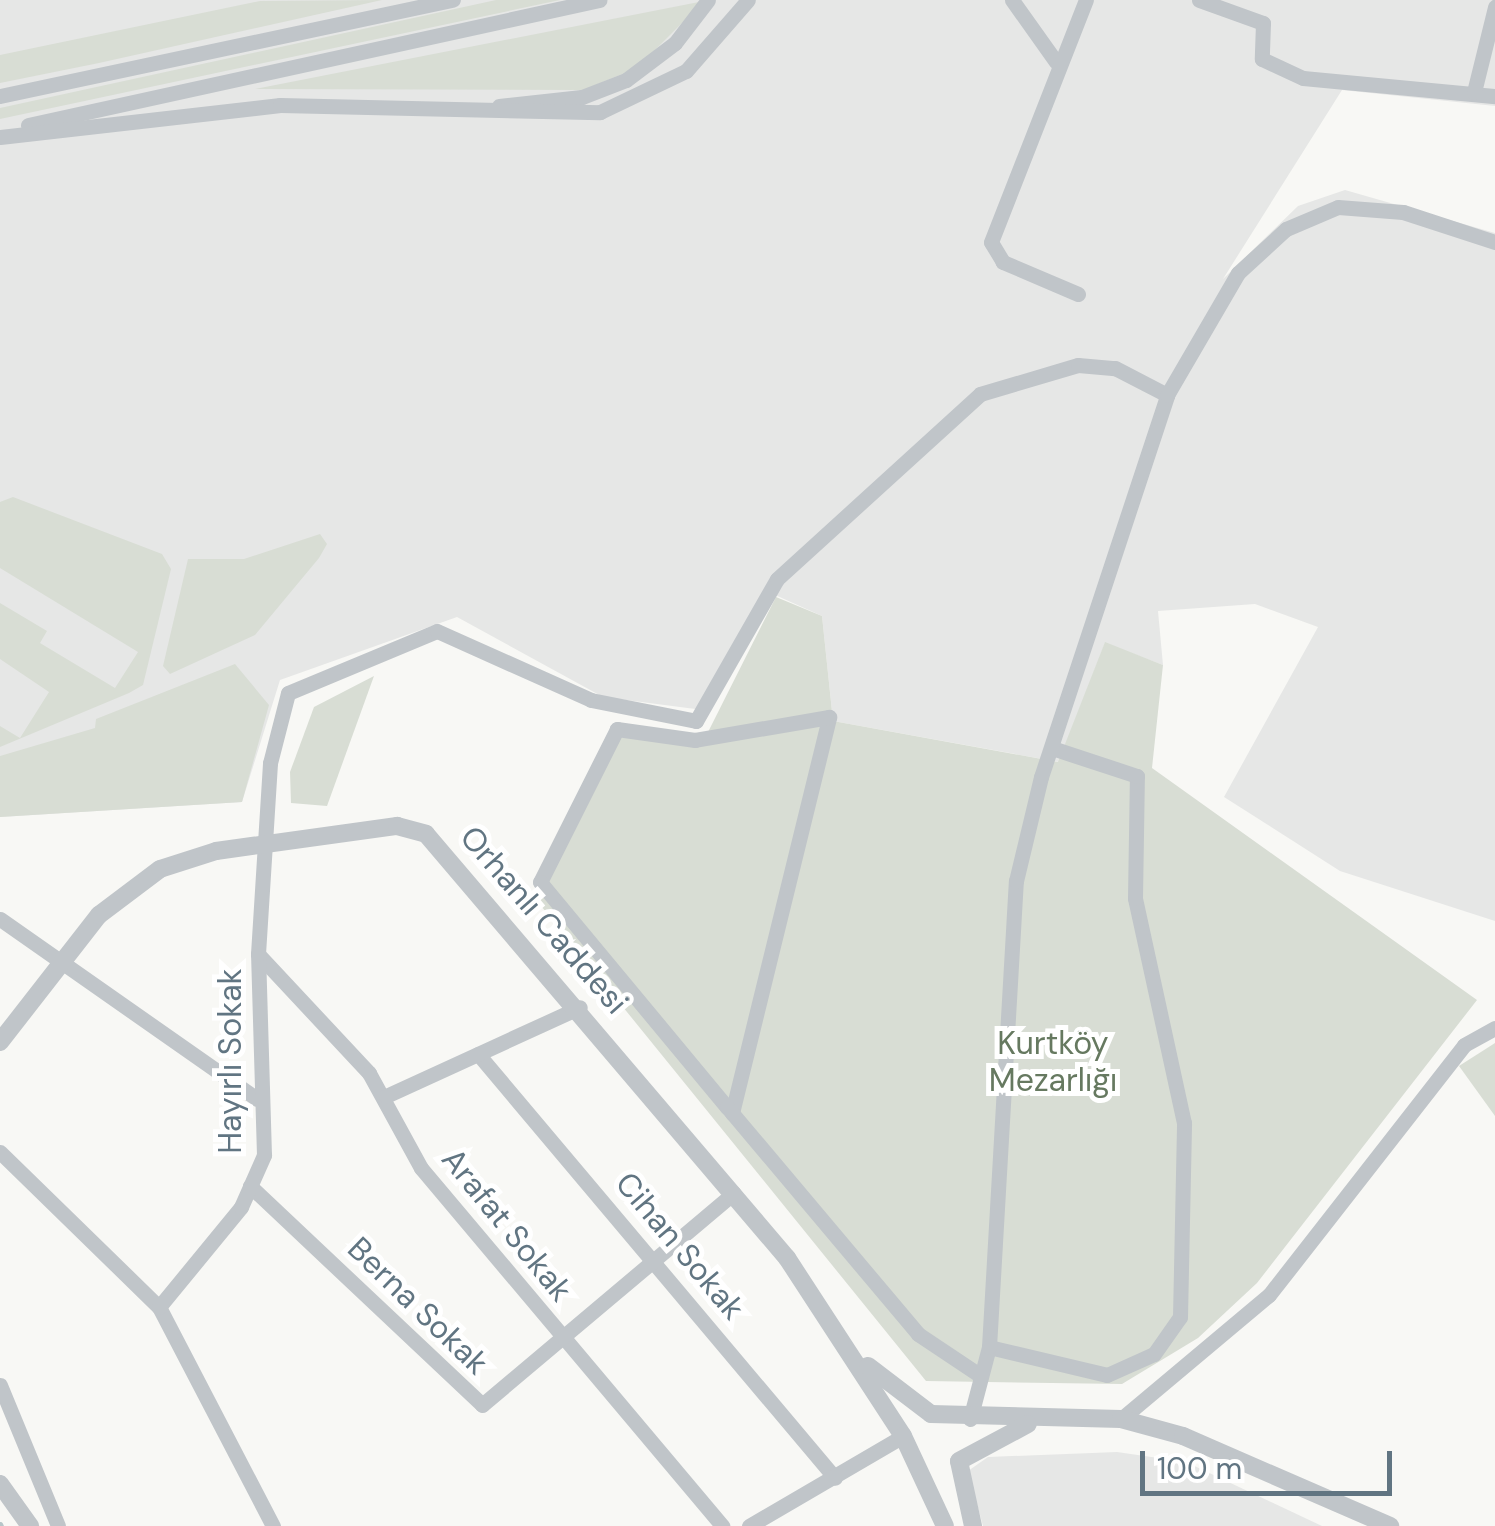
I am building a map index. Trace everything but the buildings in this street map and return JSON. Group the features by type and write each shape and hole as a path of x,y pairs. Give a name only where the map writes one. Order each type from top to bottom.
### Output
{"street":[{"path":"0,96 453,0"},
{"path":"0,135 599,0"},
{"path":"440,108 606,90 658,58 708,0"},
{"path":"0,135 228,108 600,112 686,71 748,0"},
{"path":"1012,0 1056,62"},
{"path":"1078,294 1003,262 991,242 1056,62 1086,0"},
{"path":"1199,0 1263,23 1262,59 1303,78 1495,96"},
{"path":"1474,92 1495,8"},
{"path":"970,1418 978,1374 990,1346 1016,881 1052,748 1167,395 1238,274 1286,229 1338,206 1403,212 1495,242"},
{"name":"Hayırlı Sokak","path":"160,1306 250,1186 264,1154 258,1098 258,954 264,844 288,693 437,631 591,700 696,721 777,579 980,394 1078,366 1115,368 1167,395"},
{"path":"732,1113 829,717 695,740 617,729 540,882 732,1113 918,1334 978,1374"},
{"path":"990,1346 1107,1374 1173,1336 1182,1303 1185,1137 1135,898 1137,776 1052,748"},
{"name":"Orhanlı Caddesi","path":"0,1042 110,906 160,869 264,844 397,826 426,834 580,1007 734,1193 854,1354"},
{"path":"0,919 258,1098"},
{"name":"Arafat Sokak","path":"258,954 386,1096 422,1168 722,1526"},
{"path":"386,1096 580,1007"},
{"path":"1121,1420 1268,1295 1464,1045 1495,1028"},
{"name":"Cihan Sokak","path":"478,1054 659,1260 835,1478"},
{"path":"0,1152 160,1306 273,1526"},
{"name":"Berna Sokak","path":"250,1186 482,1406 734,1193"},
{"path":"854,1354 931,1414 1033,1422 1121,1420 1184,1436 1390,1526"},
{"path":"854,1354 903,1436 946,1526"},
{"path":"0,1385 58,1526"},
{"path":"973,1526 960,1461 1033,1422"},
{"path":"749,1526 903,1436"},
{"path":"0,1484 30,1526"}],"shaded area":[{"path":"0,0 1495,0 1495,106 1342,90 1223,279 1298,206 1345,190 1495,233 1495,921 1340,871 1224,797 1318,627 1255,604 1158,611 1163,665 1105,643 1059,762 833,721 822,616 764,590 703,710 603,697 457,617 280,680 242,802 0,817"},
{"path":"1117,1452 1186,1462 1322,1526 983,1526 968,1471 988,1457"}],"green space":[{"path":"382,0 0,83 0,55 260,1"},
{"path":"496,0 560,0 0,119 0,108"},
{"path":"704,1 637,68 583,90 255,89"},
{"path":"13,497 162,554 171,569 143,685 0,747 0,726 20,738 49,692 0,659 0,603 47,631 40,643 115,688 138,652 0,568 0,502"},
{"path":"320,534 327,544 319,558 255,635 170,674 163,666 188,559 244,559"},
{"name":"Kurtköy Mezarlığı","path":"776,597 822,616 833,721 1058,762 1105,642 1163,665 1152,768 1477,1000 1257,1283 1198,1338 1122,1384 926,1381 533,896 618,737 702,744"},
{"path":"235,664 269,705 242,802 0,817 0,756 95,728 96,719"},
{"path":"374,676 327,806 291,803 290,772 314,707"},
{"path":"1495,1043 1495,1116 1459,1066"}]}
